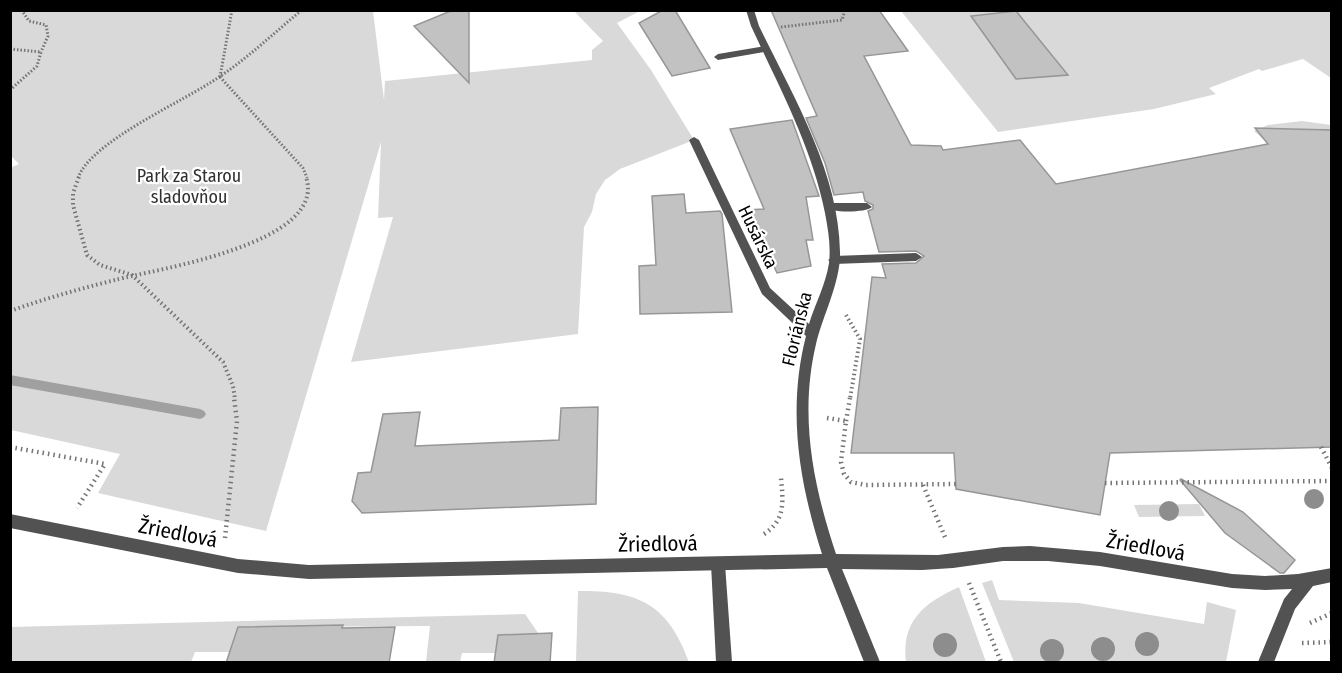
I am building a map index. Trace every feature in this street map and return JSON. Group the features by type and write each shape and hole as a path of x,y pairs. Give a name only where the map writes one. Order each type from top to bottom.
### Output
{"street":[{"name":"Floriánska","path":"750,10 812,149 829,207 834,260 805,371 802,416 806,478 831,561 872,663"},
{"path":"718,57 766,50"},
{"name":"Husárska","path":"694,140 766,291 813,335"},
{"path":"829,207 867,207"},
{"path":"834,260 916,257"},
{"name":"Žriedlová","path":"10,521 238,566 309,572 831,561 900,564 955,561 1016,553 1070,556 1215,580 1276,584 1308,581 1332,575"},
{"path":"718,564 724,663"},
{"path":"1266,663 1289,604 1308,581"}],"path":[{"path":"10,90 37,66 48,36 46,25 29,21 23,12 25,10"},
{"path":"220,77 232,10"},
{"path":"238,566 224,534 237,420 233,386 223,362 132,275 100,265 87,255 73,205 76,181 89,160 105,146 220,77 302,10"},
{"path":"798,25 842,20 845,10"},
{"path":"10,49 41,52"},
{"path":"10,311 132,275 162,271 248,244 289,222 308,200 309,187 303,168 220,77"},
{"path":"847,306 845,314 860,339 841,462 844,474 851,482 866,485 956,484"},
{"path":"802,416 846,421"},
{"path":"10,447 105,464 62,531"},
{"path":"1321,447 1332,468"},
{"path":"758,537 778,524 783,514 780,469"},
{"path":"1105,483 1332,481"},
{"path":"923,485 955,561 970,585 1001,663"},
{"path":"77,509 88,511"},
{"path":"224,534 235,536"},
{"path":"1297,645 1332,642"}],"green space":[{"name":"Park za Starou sladovňou","path":"10,11 373,11 384,100 385,81 592,60 592,50 603,41 574,11 640,11 617,23 651,70 694,140 620,169 605,180 596,194 592,212 584,227 578,334 351,362 393,217 378,218 381,142 266,531 98,493 120,454 11,430 10,168 19,164 11,156"},
{"path":"901,11 1331,11 1331,78 1303,59 1262,71 1259,69 1209,88 1216,94 1154,109 998,132"},
{"path":"1302,121 1331,125 1331,138 1263,139 1254,131 1268,125"},
{"path":"1199,504 1205,516 1139,517 1134,505"},
{"path":"992,580 999,600 1079,603 1204,624 1207,602 1236,610 1226,662 1014,662 982,583"},
{"path":"959,587 986,662 906,662 905,648 911,624 935,600"},
{"path":"578,591 618,594 648,604 671,626 689,662 576,662"},
{"path":"525,614 551,652 519,652 521,634 498,635 495,653 462,653 460,662 426,662 430,626 238,627 230,652 195,652 191,662 11,662 10,627"}],"building":[{"path":"453,10 469,10 469,83 414,26"},
{"path":"663,10 675,10 710,68 672,76 639,23"},
{"path":"771,10 879,10 908,51 864,56 911,145 941,146 943,150 1020,140 1056,184 1268,144 1255,128 1332,130 1332,447 1110,453 1100,515 956,489 954,453 851,453 872,277 886,278 882,264 916,263 924,256 916,251 879,252 868,211 873,209 873,205 865,201 863,192 834,195 825,163 806,118 817,116"},
{"path":"1016,11 1068,75 1016,79 971,16"},
{"path":"792,120 819,196 806,197 813,240 806,240 811,266 777,273 747,210 764,209 730,129"},
{"path":"684,194 686,213 720,211 722,214 732,312 640,314 639,266 656,265 652,196"},
{"path":"598,407 596,504 362,513 352,501 358,473 371,472 383,414 420,412 415,446 559,440 561,408"},
{"path":"1181,479 1243,512 1295,560 1284,573 1280,573 1225,533"},
{"path":"343,625 342,628 395,627 389,663 226,663 238,627"},
{"path":"552,633 550,663 494,663 498,635"}],"waterway":[{"path":"10,380 200,414"}]}
